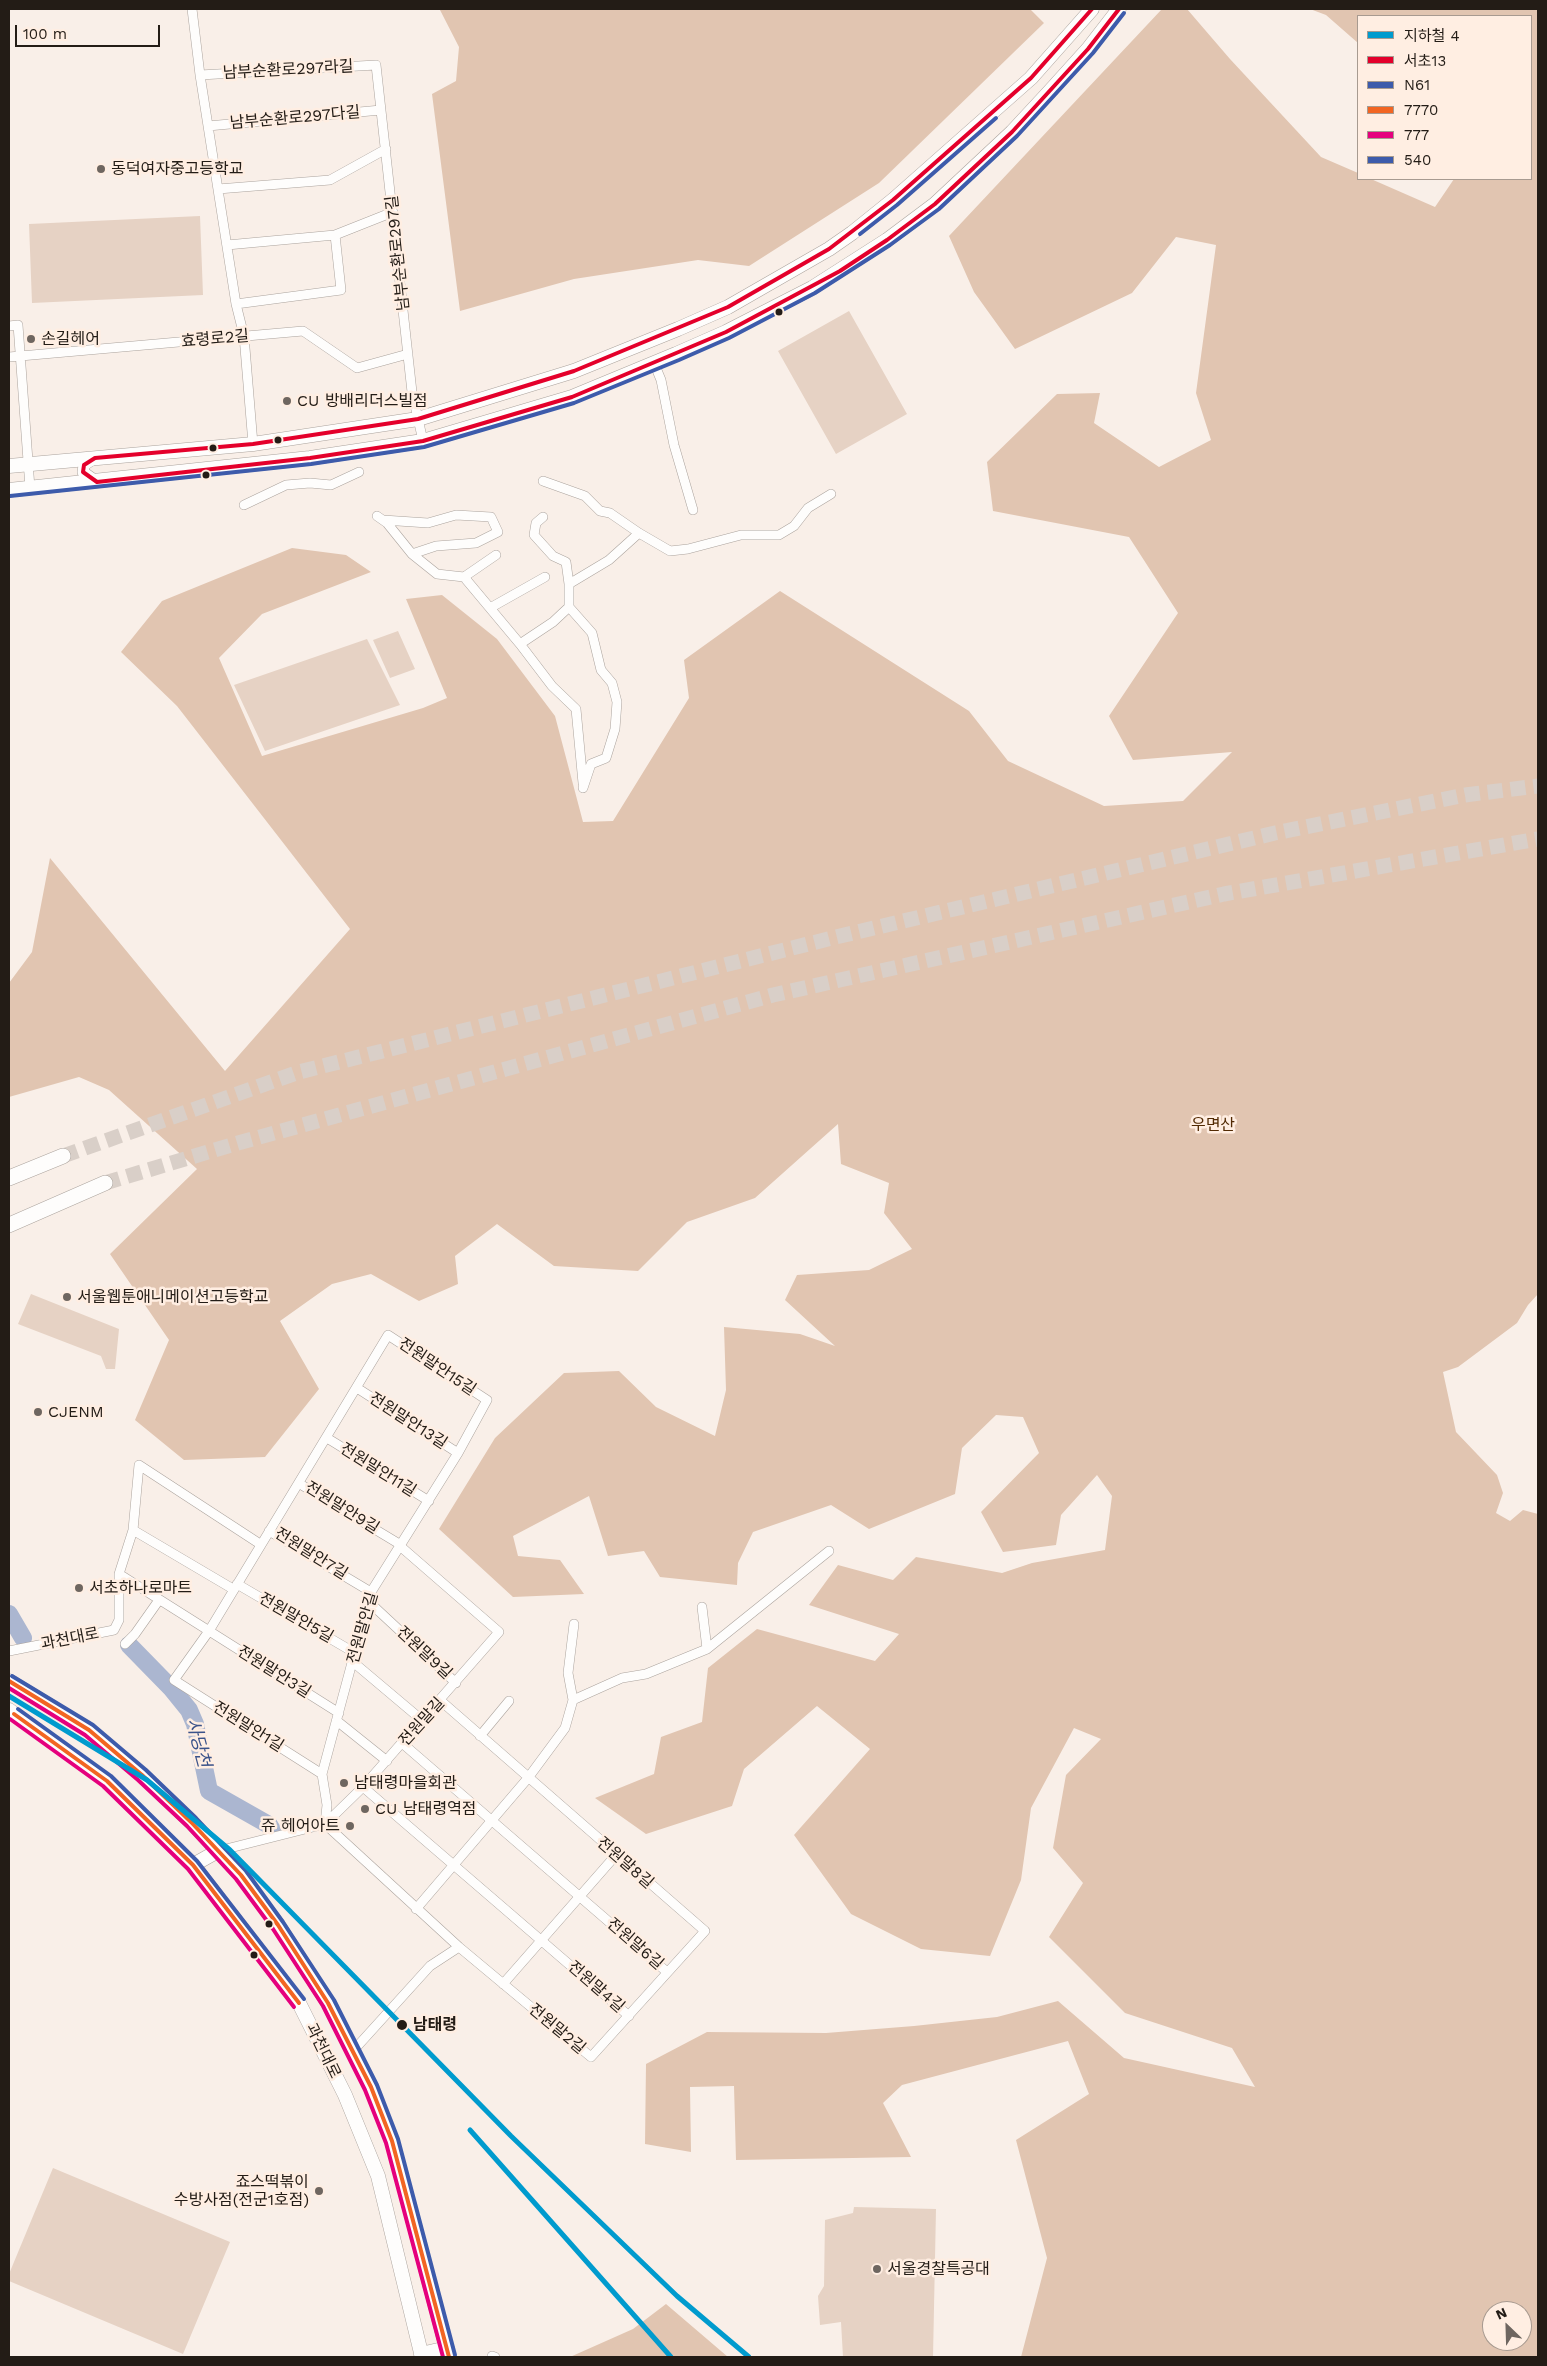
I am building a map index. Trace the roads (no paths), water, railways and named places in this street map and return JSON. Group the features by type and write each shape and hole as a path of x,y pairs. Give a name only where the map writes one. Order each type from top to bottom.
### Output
{"highway":[{"path":"9,1178 63,1156"},
{"path":"9,1226 105,1183"}],"main road":[{"path":"9,466 253,444 418,419 574,372 627,351 728,307 829,249 893,200 1031,78 1092,9"},
{"path":"9,490 310,458 424,441 572,397 654,364 726,332 812,288 887,240 935,204 1012,132 1088,49 1119,9"},
{"path":"95,458 84,465 83,472 96,482"},
{"name":"과천대로","path":"9,1681 89,1730 142,1775 241,1875 278,1925 328,2003 371,2087 392,2142 448,2353"},
{"name":"과천대로","path":"9,1710 107,1781 193,1865 299,2003 345,2095 378,2176 422,2356"},
{"path":"193,1865 218,1851"},
{"path":"422,2356 448,2353"}],"street":[{"path":"192,9 200,75 236,304 244,336 253,444"},
{"name":"남부순환로297라길","path":"200,75 376,65"},
{"name":"남부순환로297길","path":"376,65 408,354 418,419 424,441"},
{"name":"남부순환로297다길","path":"208,126 381,110"},
{"path":"218,189 330,180 386,149"},
{"path":"227,245 335,235 393,212"},
{"path":"236,304 341,290 335,235"},
{"path":"9,326 18,325 30,488"},
{"name":"효령로2길","path":"9,357 303,331 357,368 408,354"},
{"path":"654,364 661,380 674,445 693,510"},
{"path":"244,505 286,485 310,483 331,485 359,472"},
{"path":"543,480 585,496 600,511 610,513 670,551 688,549 741,535 779,535 794,526 808,508 831,494"},
{"path":"412,554 436,546 476,543 498,532 491,516 456,515 428,523 380,518 412,554 437,574 464,577 496,555"},
{"path":"520,644 553,622 568,607 569,584 566,562 553,556 534,536 536,523 543,517"},
{"path":"569,584 609,560 639,533"},
{"path":"464,577 552,686 576,708 583,788 591,764 606,758 615,729 617,702 612,683 601,670 592,633 568,607"},
{"path":"490,608 545,577"},
{"name":"전원말안15길","path":"357,1388 388,1335 487,1400"},
{"name":"전원말안11길","path":"357,1388 327,1438 429,1501"},
{"name":"전원말안13길","path":"357,1388 458,1454"},
{"name":"전원말안길","path":"325,1824 327,1805 322,1774 371,1592 458,1454 487,1400"},
{"name":"전원말안9길","path":"327,1438 300,1484 400,1545"},
{"name":"전원말안7길","path":"139,1465 260,1544"},
{"name":"과천대로","path":"9,1651 114,1630 119,1620 119,1574 133,1530 139,1465"},
{"name":"전원말안7길","path":"300,1484 269,1532 371,1592"},
{"name":"전원말안5길","path":"133,1530 235,1586 354,1657 423,1721"},
{"path":"209,1631 269,1532"},
{"name":"전원말길","path":"325,1824 387,1761 499,1632 400,1545"},
{"path":"573,1700 622,1678 646,1674 707,1649 829,1551"},
{"name":"전원말안3길","path":"119,1574 338,1717 387,1761"},
{"path":"125,1644 135,1634 159,1600"},
{"name":"전원말9길","path":"369,1602 456,1683"},
{"path":"702,1607 707,1649"},
{"path":"416,1908 528,1778 565,1728 573,1700 568,1673 574,1624"},
{"name":"전원말안1길","path":"209,1631 174,1680 322,1774"},
{"name":"전원말8길","path":"441,1701 705,1931 689,1950"},
{"path":"480,1736 510,1701"},
{"name":"전원말6길","path":"402,1743 667,1972 689,1950"},
{"name":"전원말4길","path":"363,1787 629,2016 667,1972"},
{"path":"218,1851 325,1824"},
{"name":"전원말2길","path":"325,1824 459,1947 591,2057 629,2016"},
{"path":"503,1984 616,1855"},
{"name":"과천대로","path":"353,2050 430,1966 459,1947"}],"waterway":[{"name":"사당천","path":"9,1614 23,1638"},
{"name":"사당천","path":"129,1645 172,1689 189,1710 195,1724 209,1791 269,1825 272,1830"}],"tunnel":[{"path":"63,1156 299,1072 836,937 1275,833 1465,795 1538,786"},
{"path":"105,1183 238,1143 773,995 1224,894 1538,839"}],"metro line":[{"name":"4","path":"9,1696 147,1780 230,1850 511,2136 677,2296 749,2357"},
{"name":"4","path":"470,2130 671,2357"}],"place":[{"name":"동덕여자중고등학교","path":"101,169"},
{"name":"손길헤어","path":"31,339"},
{"name":"CU 방배리더스빌점","path":"287,401"},
{"name":"서울웹툰애니메이션고등학교","path":"67,1297"},
{"name":"CJENM","path":"38,1412"},
{"name":"서초하나로마트","path":"79,1588"},
{"name":"남태령마을회관","path":"344,1783"},
{"name":"CU 남태령역점","path":"365,1809"},
{"name":"쥬 헤어아트","path":"350,1826"},
{"name":"남태령","path":"402,2025"},
{"name":"죠스떡볶이 수방사점(전군1호점)","path":"319,2191"},
{"name":"서울경찰특공대","path":"877,2269"}],"park label":[{"name":"우면산","path":"1213,1125"}]}
